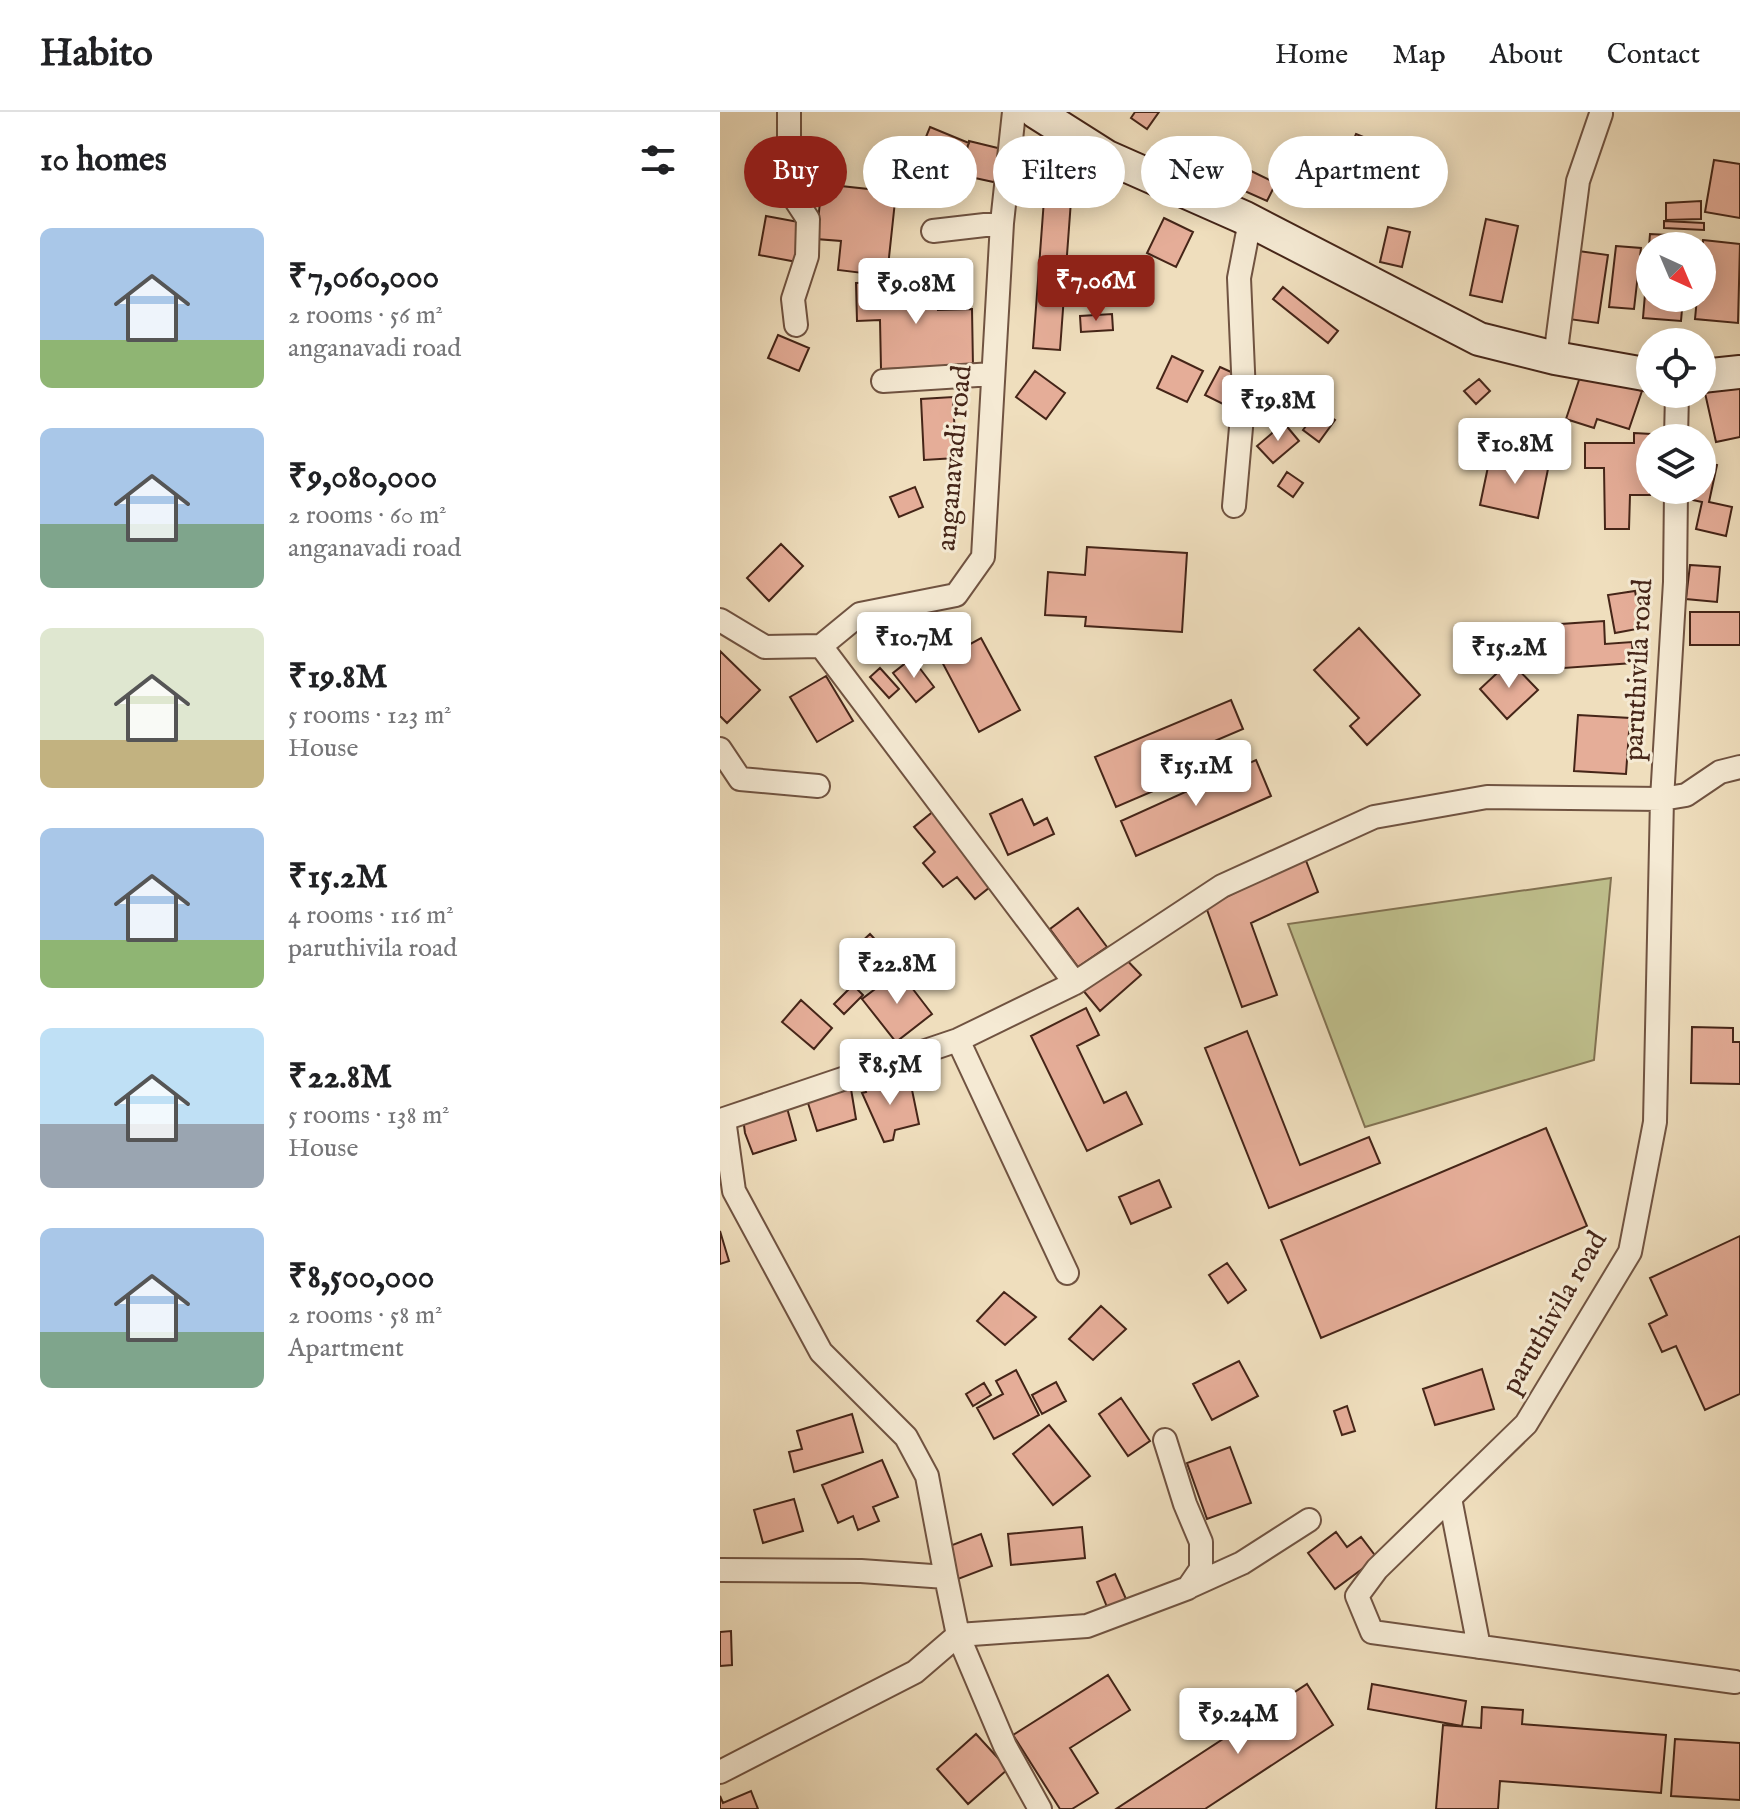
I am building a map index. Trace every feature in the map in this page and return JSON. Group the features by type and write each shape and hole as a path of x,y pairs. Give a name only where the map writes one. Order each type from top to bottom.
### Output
{"main road":[{"path":"1036,112 1107,157 1250,221 1479,339 1555,358 1636,372"},
{"path":"1716,375 1740,372"}],"street":[{"path":"789,112 789,190 808,219 807,256 793,299 796,325"},
{"name":"anganavadi road","path":"821,646 860,614 956,595 983,557 1002,223 1014,112"},
{"path":"1555,358 1578,181 1601,114"},
{"path":"1234,506 1244,394 1239,278 1250,221"},
{"path":"933,231 1002,223"},
{"path":"883,381 993,374"},
{"name":"paruthivila road","path":"1676,504 1675,582 1662,799 1655,1122 1630,1252 1526,1424 1377,1569 1357,1596 1372,1632 1735,1682"},
{"path":"720,620 765,647 821,646 1075,983"},
{"path":"720,749 740,779 818,786"},
{"path":"1040,1809 1005,1746 958,1635 927,1476 906,1437 821,1352 734,1191 722,1120 958,1040 1075,983 1222,886 1374,817 1487,797 1662,799 1686,795 1720,772 1740,767"},
{"path":"958,1040 1067,1273"},
{"path":"1165,1440 1185,1504 1201,1542 1201,1569 1188,1588"},
{"path":"1450,1498 1479,1647"},
{"path":"720,1772 915,1672 958,1635 1087,1626 1188,1588 1242,1563 1309,1520"},
{"path":"720,1570 861,1571 946,1577"}],"green space":[{"path":"1611,878 1594,1060 1365,1127 1288,924"}],"building":[{"path":"1135,112 1159,112 1147,129 1131,118"},
{"path":"930,127 952,136 926,136"},
{"path":"977,143 993,147 993,182 977,178"},
{"path":"1714,160 1740,164 1740,218 1705,212"},
{"path":"1252,171 1268,179 1267,201 1252,194"},
{"path":"847,187 863,188 863,208 894,208 887,276 838,270 841,241 816,239 819,208 847,208"},
{"path":"1701,201 1701,219 1666,220 1666,203"},
{"path":"1043,208 1070,208 1060,350 1033,348"},
{"path":"766,216 804,223 797,262 759,255"},
{"path":"1164,218 1193,232 1176,267 1147,253"},
{"path":"1486,219 1518,226 1502,302 1470,295"},
{"path":"1664,221 1704,223 1704,230 1664,228"},
{"path":"1388,227 1410,232 1402,267 1380,262"},
{"path":"1716,241 1740,244 1738,323 1695,319 1696,312 1716,312"},
{"path":"1616,246 1636,248 1634,309 1609,307"},
{"path":"1571,250 1608,255 1598,323 1561,318"},
{"path":"937,281 938,310 972,309 973,367 881,369 880,320 857,321 856,283"},
{"path":"1283,287 1338,331 1328,343 1273,299"},
{"path":"1644,312 1682,312 1681,321 1643,318"},
{"path":"1112,314 1113,330 1081,332 1080,316"},
{"path":"778,335 809,348 799,371 768,358"},
{"path":"1172,356 1203,371 1187,402 1157,388"},
{"path":"1220,367 1240,376 1225,405 1205,395"},
{"path":"1035,371 1065,393 1046,419 1016,397"},
{"path":"1582,371 1636,389 1636,408 1629,429 1597,419 1594,428 1566,419"},
{"path":"1479,379 1490,391 1476,404 1464,391"},
{"path":"1740,385 1740,437 1716,442 1716,424 1712,424 1708,408 1716,408 1716,390"},
{"path":"953,397 956,458 924,460 921,399"},
{"path":"1319,409 1335,420 1319,442 1303,430"},
{"path":"1284,423 1299,441 1273,463 1257,446"},
{"path":"1636,433 1636,495 1630,495 1629,529 1605,529 1604,468 1585,468 1585,443 1634,443"},
{"path":"1510,450 1525,453 1523,464 1548,469 1538,518 1480,505 1489,462 1507,465"},
{"path":"1287,472 1303,483 1293,497 1278,486"},
{"path":"915,487 923,507 899,517 890,497"},
{"path":"1702,504 1732,507 1726,536 1696,529"},
{"path":"781,544 803,566 769,601 747,578"},
{"path":"1087,547 1187,553 1182,632 1085,626 1086,617 1045,615 1048,572 1085,575"},
{"path":"1690,565 1720,567 1717,602 1686,599"},
{"path":"1635,591 1642,628 1615,633 1608,595"},
{"path":"1690,612 1740,612 1740,645 1690,645"},
{"path":"1604,621 1605,644 1632,642 1633,663 1564,668 1561,624"},
{"path":"1359,628 1420,695 1367,745 1350,726 1359,718 1314,670"},
{"path":"981,638 1020,710 979,732 941,660"},
{"path":"720,651 760,690 727,723 720,716"},
{"path":"912,658 934,687 916,702 893,673"},
{"path":"1510,661 1538,690 1507,719 1480,689"},
{"path":"880,668 899,689 889,698 870,677"},
{"path":"826,676 853,721 817,742 790,697"},
{"path":"1231,700 1243,729 1177,757 1186,777 1116,807 1095,757"},
{"path":"1578,715 1630,718 1626,774 1574,771"},
{"path":"1256,760 1271,796 1136,856 1121,821"},
{"path":"1022,799 1034,825 1047,818 1054,834 1008,855 990,814"},
{"path":"935,810 995,883 975,899 957,877 943,887 923,863 935,852 914,827"},
{"path":"1305,858 1318,892 1251,923 1277,995 1242,1007 1206,907"},
{"path":"1078,908 1107,947 1078,967 1050,929"},
{"path":"870,934 893,959 867,982 845,957"},
{"path":"1121,954 1141,975 1100,1011 1082,989"},
{"path":"899,971 932,1014 896,1042 862,999"},
{"path":"853,985 863,995 844,1014 834,1004"},
{"path":"801,1000 832,1028 814,1049 782,1022"},
{"path":"1086,1008 1099,1035 1077,1046 1104,1103 1126,1092 1142,1124 1087,1151 1031,1036"},
{"path":"1692,1027 1733,1028 1733,1042 1740,1042 1740,1084 1691,1083"},
{"path":"1247,1031 1300,1165 1369,1137 1380,1163 1269,1208 1205,1048"},
{"path":"879,1077 881,1088 895,1083 897,1090 911,1085 919,1124 895,1130 893,1140 884,1142 862,1093 866,1092 863,1083"},
{"path":"850,1083 856,1119 817,1131 806,1097"},
{"path":"787,1108 796,1140 753,1154 743,1118"},
{"path":"1546,1128 1587,1226 1321,1338 1281,1240"},
{"path":"1159,1180 1171,1207 1131,1224 1119,1197"},
{"path":"720,1231 729,1261 720,1264"},
{"path":"1740,1236 1740,1394 1705,1410 1676,1346 1662,1352 1649,1324 1667,1315 1650,1278"},
{"path":"1227,1263 1246,1290 1228,1303 1209,1275"},
{"path":"1004,1292 1036,1317 1005,1345 977,1321"},
{"path":"1101,1306 1126,1329 1093,1360 1069,1339"},
{"path":"1239,1361 1258,1396 1212,1420 1193,1384"},
{"path":"1482,1369 1494,1409 1435,1425 1423,1389"},
{"path":"1016,1370 1039,1415 994,1439 977,1408 1003,1394 996,1381"},
{"path":"1056,1382 1066,1401 1042,1414 1032,1395"},
{"path":"984,1383 991,1395 973,1406 966,1394"},
{"path":"1121,1398 1150,1441 1128,1456 1099,1414"},
{"path":"1347,1406 1355,1431 1342,1435 1334,1411"},
{"path":"852,1414 863,1452 794,1472 789,1452 802,1449 797,1431"},
{"path":"1049,1425 1090,1476 1053,1505 1013,1454"},
{"path":"1230,1447 1251,1503 1207,1519 1187,1463"},
{"path":"882,1460 898,1497 873,1507 879,1521 858,1530 853,1516 838,1523 822,1485"},
{"path":"794,1499 803,1531 763,1543 754,1510"},
{"path":"1082,1527 1085,1558 1011,1565 1008,1534"},
{"path":"1336,1532 1347,1547 1361,1537 1377,1558 1335,1589 1308,1553"},
{"path":"981,1534 992,1566 958,1579 947,1547"},
{"path":"1115,1574 1126,1599 1107,1607 1097,1582"},
{"path":"731,1631 732,1665 720,1666 720,1632"},
{"path":"1108,1675 1130,1710 1070,1748 1098,1793 1072,1809 1060,1809 1013,1735"},
{"path":"1307,1684 1333,1725 1205,1809 1116,1809"},
{"path":"1372,1684 1466,1701 1462,1726 1368,1709"},
{"path":"1482,1707 1523,1710 1522,1724 1666,1735 1661,1793 1500,1781 1498,1809 1436,1809 1443,1725 1481,1728"},
{"path":"976,1734 1008,1769 968,1804 937,1769"},
{"path":"1675,1739 1740,1743 1740,1800 1671,1796"},
{"path":"751,1791 758,1809 720,1809 720,1796 723,1803"}]}
